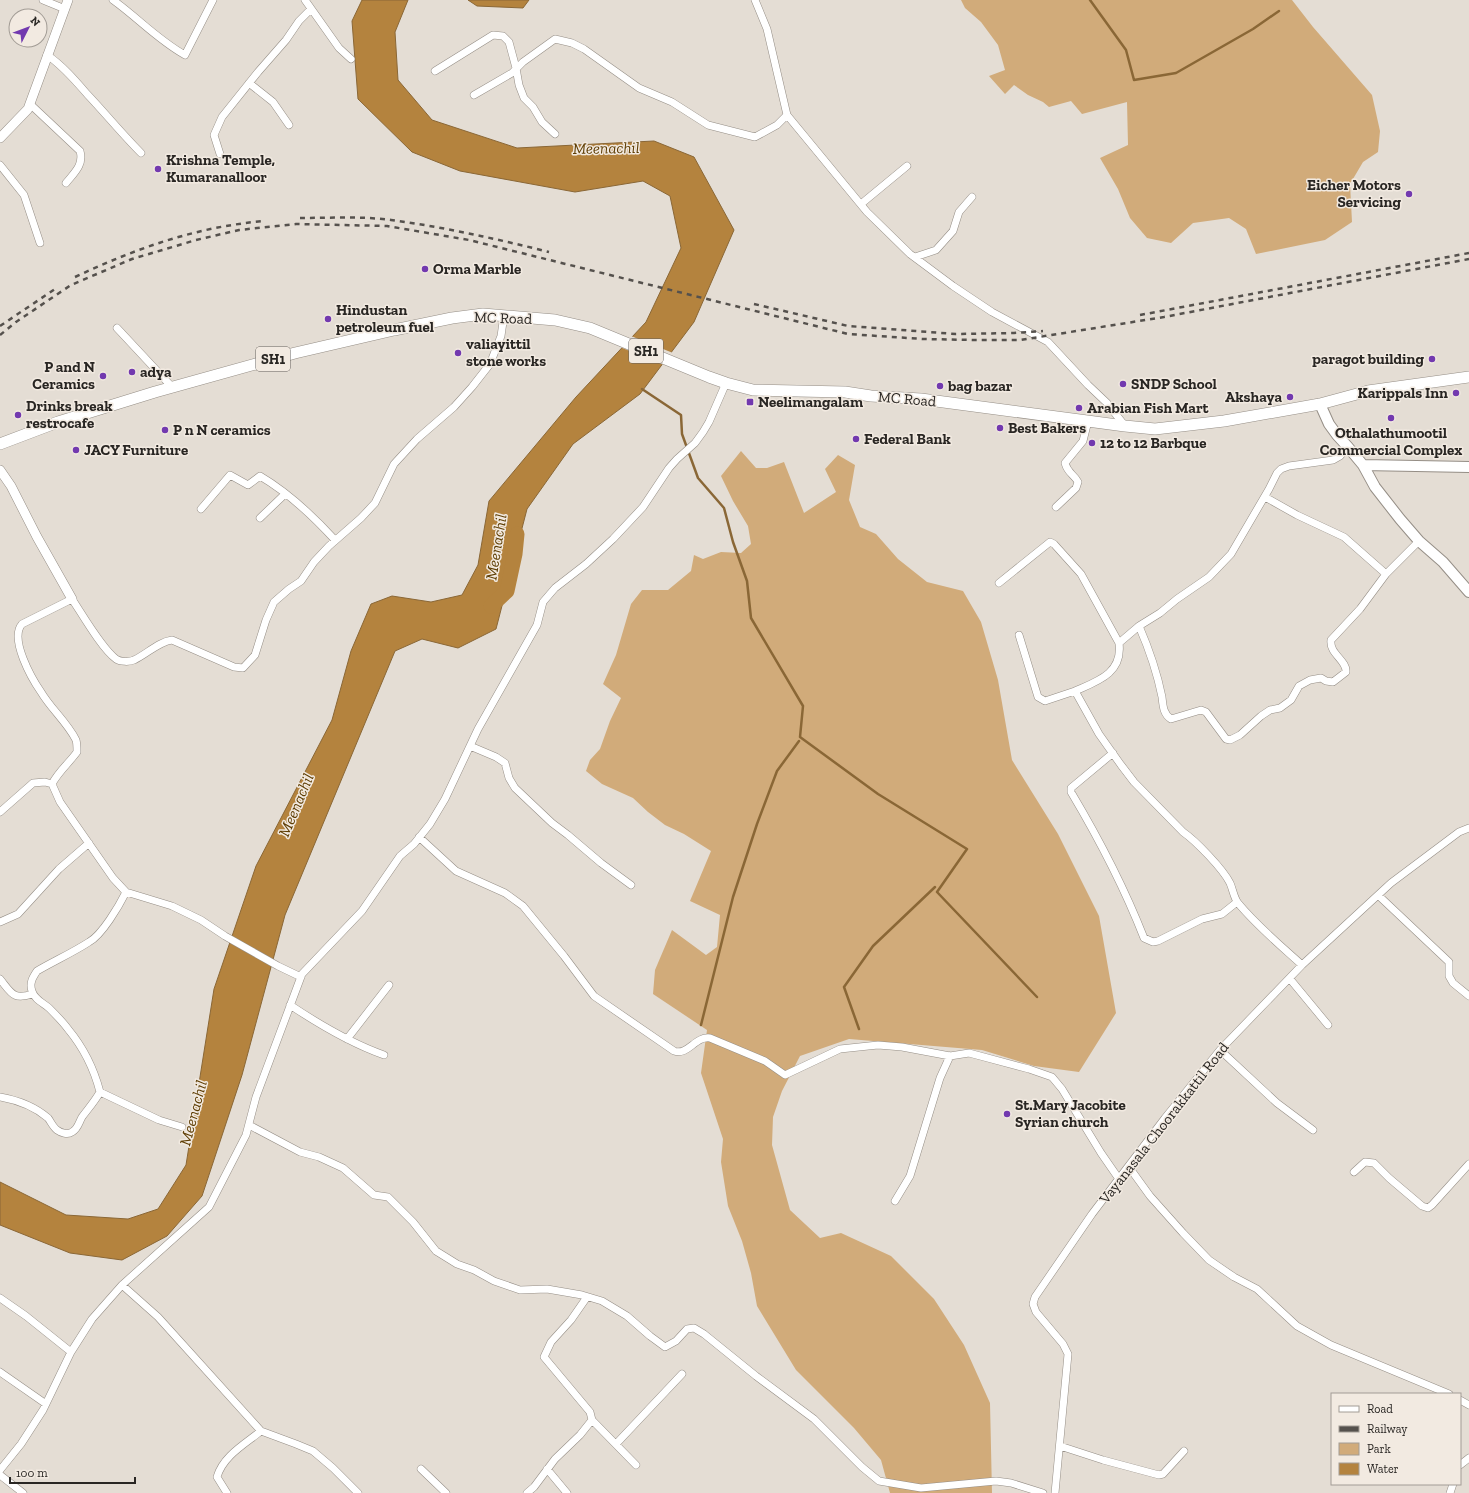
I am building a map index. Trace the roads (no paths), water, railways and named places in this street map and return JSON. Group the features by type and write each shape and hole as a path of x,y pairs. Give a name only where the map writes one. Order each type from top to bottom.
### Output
{"main road":[{"name":"MC Road","path":"0,444 58,422 172,387 295,353 394,330 452,318 483,314 555,320 590,328 726,383 753,390 845,392 871,396 921,399 1125,426 1155,428 1198,424 1320,404 1368,391 1469,377"},
{"path":"1320,404 1329,424 1363,465 1375,487 1419,542 1442,562 1469,592"},
{"path":"1363,465 1469,467"}],"street":[{"path":"0,138 28,109 67,4 43,0"},
{"path":"112,0 130,13 160,39 186,55 213,0"},
{"path":"305,0 339,48 351,59"},
{"path":"755,0 767,30 787,115 867,212 915,257 992,312 1048,342 1078,375 1107,403 1125,426"},
{"path":"220,154 214,134 222,117 286,40 299,21 311,9"},
{"path":"435,71 493,36 503,36 509,42 519,85 524,98 533,107 542,122 555,134"},
{"path":"474,95 512,73 516,68 554,39 572,42 639,88 672,102 708,125 755,137 777,126 787,115"},
{"path":"47,55 56,61 78,83 141,153"},
{"path":"249,83 272,102 289,125"},
{"path":"30,104 80,151 81,162 77,170 66,183"},
{"path":"0,165 24,195 40,243"},
{"path":"861,204 907,166"},
{"path":"915,257 936,250 953,231 959,212 972,197"},
{"path":"0,470 11,486 37,538 72,599 107,650 117,660 132,662 149,653 163,641 172,640 234,667 243,668 255,654 266,620 274,602 288,589 301,581 314,562 335,540 361,518 375,503 394,464 417,439 454,407 490,364 501,336 504,315"},
{"path":"117,328 172,387"},
{"path":"0,1470 21,1444 46,1404 71,1352 92,1319 122,1284 208,1207 246,1135 256,1097 301,977 306,968 327,949 362,911 400,856 419,837 438,812 478,729 537,625 543,602 555,588 586,564 632,520 643,507 666,473 703,432 726,383"},
{"path":"1056,507 1076,488 1078,482 1066,470 1065,463 1083,441 1088,420"},
{"path":"1119,643 1139,626 1160,613 1177,599 1209,577 1231,554 1265,497 1277,473 1281,469 1289,466 1333,460 1340,456 1348,447"},
{"path":"201,509 230,475 248,485 260,476 318,521 335,540"},
{"path":"260,518 285,494"},
{"path":"1265,497 1297,515 1344,537 1386,574"},
{"path":"999,583 1050,542 1060,549 1081,574 1119,643 1120,652 1116,667 1106,676 1075,691 1045,701 1038,697 1018,635"},
{"path":"1139,626 1154,665 1164,712 1167,717 1171,719 1201,710 1206,712 1226,739 1230,740 1240,735 1270,710 1280,708 1291,700 1299,686 1306,682 1321,678 1326,681 1333,682 1346,672 1346,668 1333,651 1330,644 1331,640 1360,609 1386,574 1419,542"},
{"path":"52,784 55,778 77,752 76,741 41,693 20,649 18,630 22,624 72,599"},
{"path":"1075,691 1099,734 1134,782 1210,858 1230,882 1237,902 1259,926 1302,965"},
{"path":"470,746 496,757 504,763 509,778 515,788 552,823 601,863 631,885"},
{"path":"1113,753 1074,785 1071,788 1071,792 1109,860 1129,901 1144,938 1153,942 1158,941 1202,919 1222,914 1237,902"},
{"path":"0,812 33,783 45,782 52,784"},
{"path":"52,784 60,802 113,878 126,892 172,906 201,920 225,936 278,966 301,977"},
{"name":"Vayanasala Choorakkattil Road","path":"1055,1493 1068,1354 1063,1344 1036,1312 1033,1304 1035,1297 1088,1220 1165,1118 1220,1050 1302,965 1392,883 1459,832 1469,828"},
{"path":"419,837 456,870 505,894 523,906 564,956 594,996 674,1051 680,1053 701,1039 710,1038 765,1061 785,1075 840,1049 878,1045 902,1047 950,1056 969,1053 1029,1069 1052,1077 1062,1089 1101,1153 1119,1179"},
{"path":"0,922 18,914 59,869 90,843"},
{"path":"0,1098 20,1103 37,1110 49,1119 57,1130 65,1134 71,1133 76,1128 100,1092 97,1080 86,1055 68,1028 33,994 32,979 37,971 91,942 106,925 126,892"},
{"path":"1379,896 1449,962 1449,976 1452,983 1469,996"},
{"path":"0,979 13,995 24,997 33,994"},
{"path":"1290,979 1328,1025"},
{"path":"347,1039 389,985"},
{"path":"290,1005 324,1027 363,1048 384,1055"},
{"path":"1220,1050 1277,1104 1313,1130"},
{"path":"895,1201 910,1176 940,1078 950,1056"},
{"path":"100,1092 159,1120 182,1127"},
{"path":"249,1125 300,1152 319,1157 343,1168 374,1194 388,1197 413,1222 436,1250 457,1264 474,1270 494,1281 520,1290 547,1289 602,1301 627,1316 665,1347 676,1340 687,1329 694,1328 704,1334 756,1376 814,1419 862,1467 879,1481 921,1488 996,1481 1011,1483 1043,1493"},
{"path":"1354,1172 1365,1162 1374,1163 1422,1206 1428,1208 1432,1206 1469,1164"},
{"path":"1129,1167 1150,1196 1209,1260 1257,1290 1297,1326 1332,1345 1447,1393"},
{"path":"122,1284 158,1317 261,1431 313,1451 333,1468 358,1493"},
{"path":"587,1297 571,1320 551,1342 544,1357 590,1412 592,1420 636,1465"},
{"path":"0,1298 26,1316 71,1352"},
{"path":"0,1372 46,1404"},
{"path":"616,1444 682,1374"},
{"path":"527,1493 534,1487 555,1458 580,1435 592,1420"},
{"path":"226,1493 217,1477 220,1468 230,1457 261,1431"},
{"path":"1060,1446 1103,1460 1159,1475 1163,1474 1184,1451"},
{"path":"1461,1464 1469,1458"},
{"path":"421,1469 446,1493"},
{"path":"547,1469 567,1493"},
{"path":"0,1475 23,1493"}],"water":[{"path":"362,0 408,0 395,32 398,80 432,120 517,148 654,141 694,157 734,230 694,322 640,394 573,444 527,509 496,629 458,648 422,639 395,651 285,915 242,1075 202,1196 167,1236 122,1260 70,1253 0,1225 0,1182 66,1215 128,1219 158,1209 186,1165 214,989 256,866 332,720 351,651 371,604 392,596 431,602 462,595 478,565 489,501 576,397 646,322 681,248 670,196 643,181 575,192 460,171 412,152 358,99 352,21"},
{"path":"468,0 529,0 523,8 477,6"}],"waterway":[{"path":"1090,0 1126,50 1134,80 1176,73 1253,29 1279,11"},
{"path":"642,389 681,415 682,434 698,478 724,508 733,542 747,581 751,618 803,706 800,737 878,794 967,849 937,892 1037,997"},
{"name":"Meenachil","path":"491,606 507,591 515,554 517,534"},
{"path":"701,1025 733,897 757,824 777,771 799,741"},
{"path":"859,1029 844,987 873,946 935,887"}],"railway":[{"path":"300,218 357,218 391,220 431,226 510,242 549,252"},
{"path":"75,277 121,257 167,240 214,228 264,221"},
{"path":"0,335 16,322 71,285 132,259 196,240 239,230 296,224 387,226 469,240 848,334 923,339 1020,340 1164,317 1469,259"},
{"path":"1140,315 1469,253"},
{"path":"0,326 55,289"},
{"path":"754,304 848,326 956,334 1043,331"}],"place":[{"name":"Krishna Temple, Kumaranalloor","path":"158,169"},
{"name":"Eicher Motors Servicing","path":"1409,194"},
{"name":"Orma Marble","path":"425,269"},
{"name":"Hindustan petroleum fuel","path":"328,319"},
{"name":"valiayittil stone works","path":"458,353"},
{"name":"paragot building","path":"1432,359"},
{"name":"adya","path":"132,372"},
{"name":"P and N Ceramics","path":"103,376"},
{"name":"SNDP School","path":"1123,384"},
{"name":"bag bazar","path":"940,386"},
{"name":"Karippals Inn","path":"1456,393"},
{"name":"Akshaya","path":"1290,397"},
{"name":"Neelimangalam","path":"750,402"},
{"name":"Arabian Fish Mart","path":"1079,408"},
{"name":"Drinks break restrocafe","path":"18,415"},
{"name":"Othalathumootil Commercial Complex","path":"1391,418"},
{"name":"Best Bakers","path":"1000,428"},
{"name":"P n N ceramics","path":"165,430"},
{"name":"Federal Bank","path":"856,439"},
{"name":"12 to 12 Barbque","path":"1092,443"},
{"name":"JACY Furniture","path":"76,450"},
{"name":"St.Mary Jacobite Syrian church","path":"1007,1114"}]}
